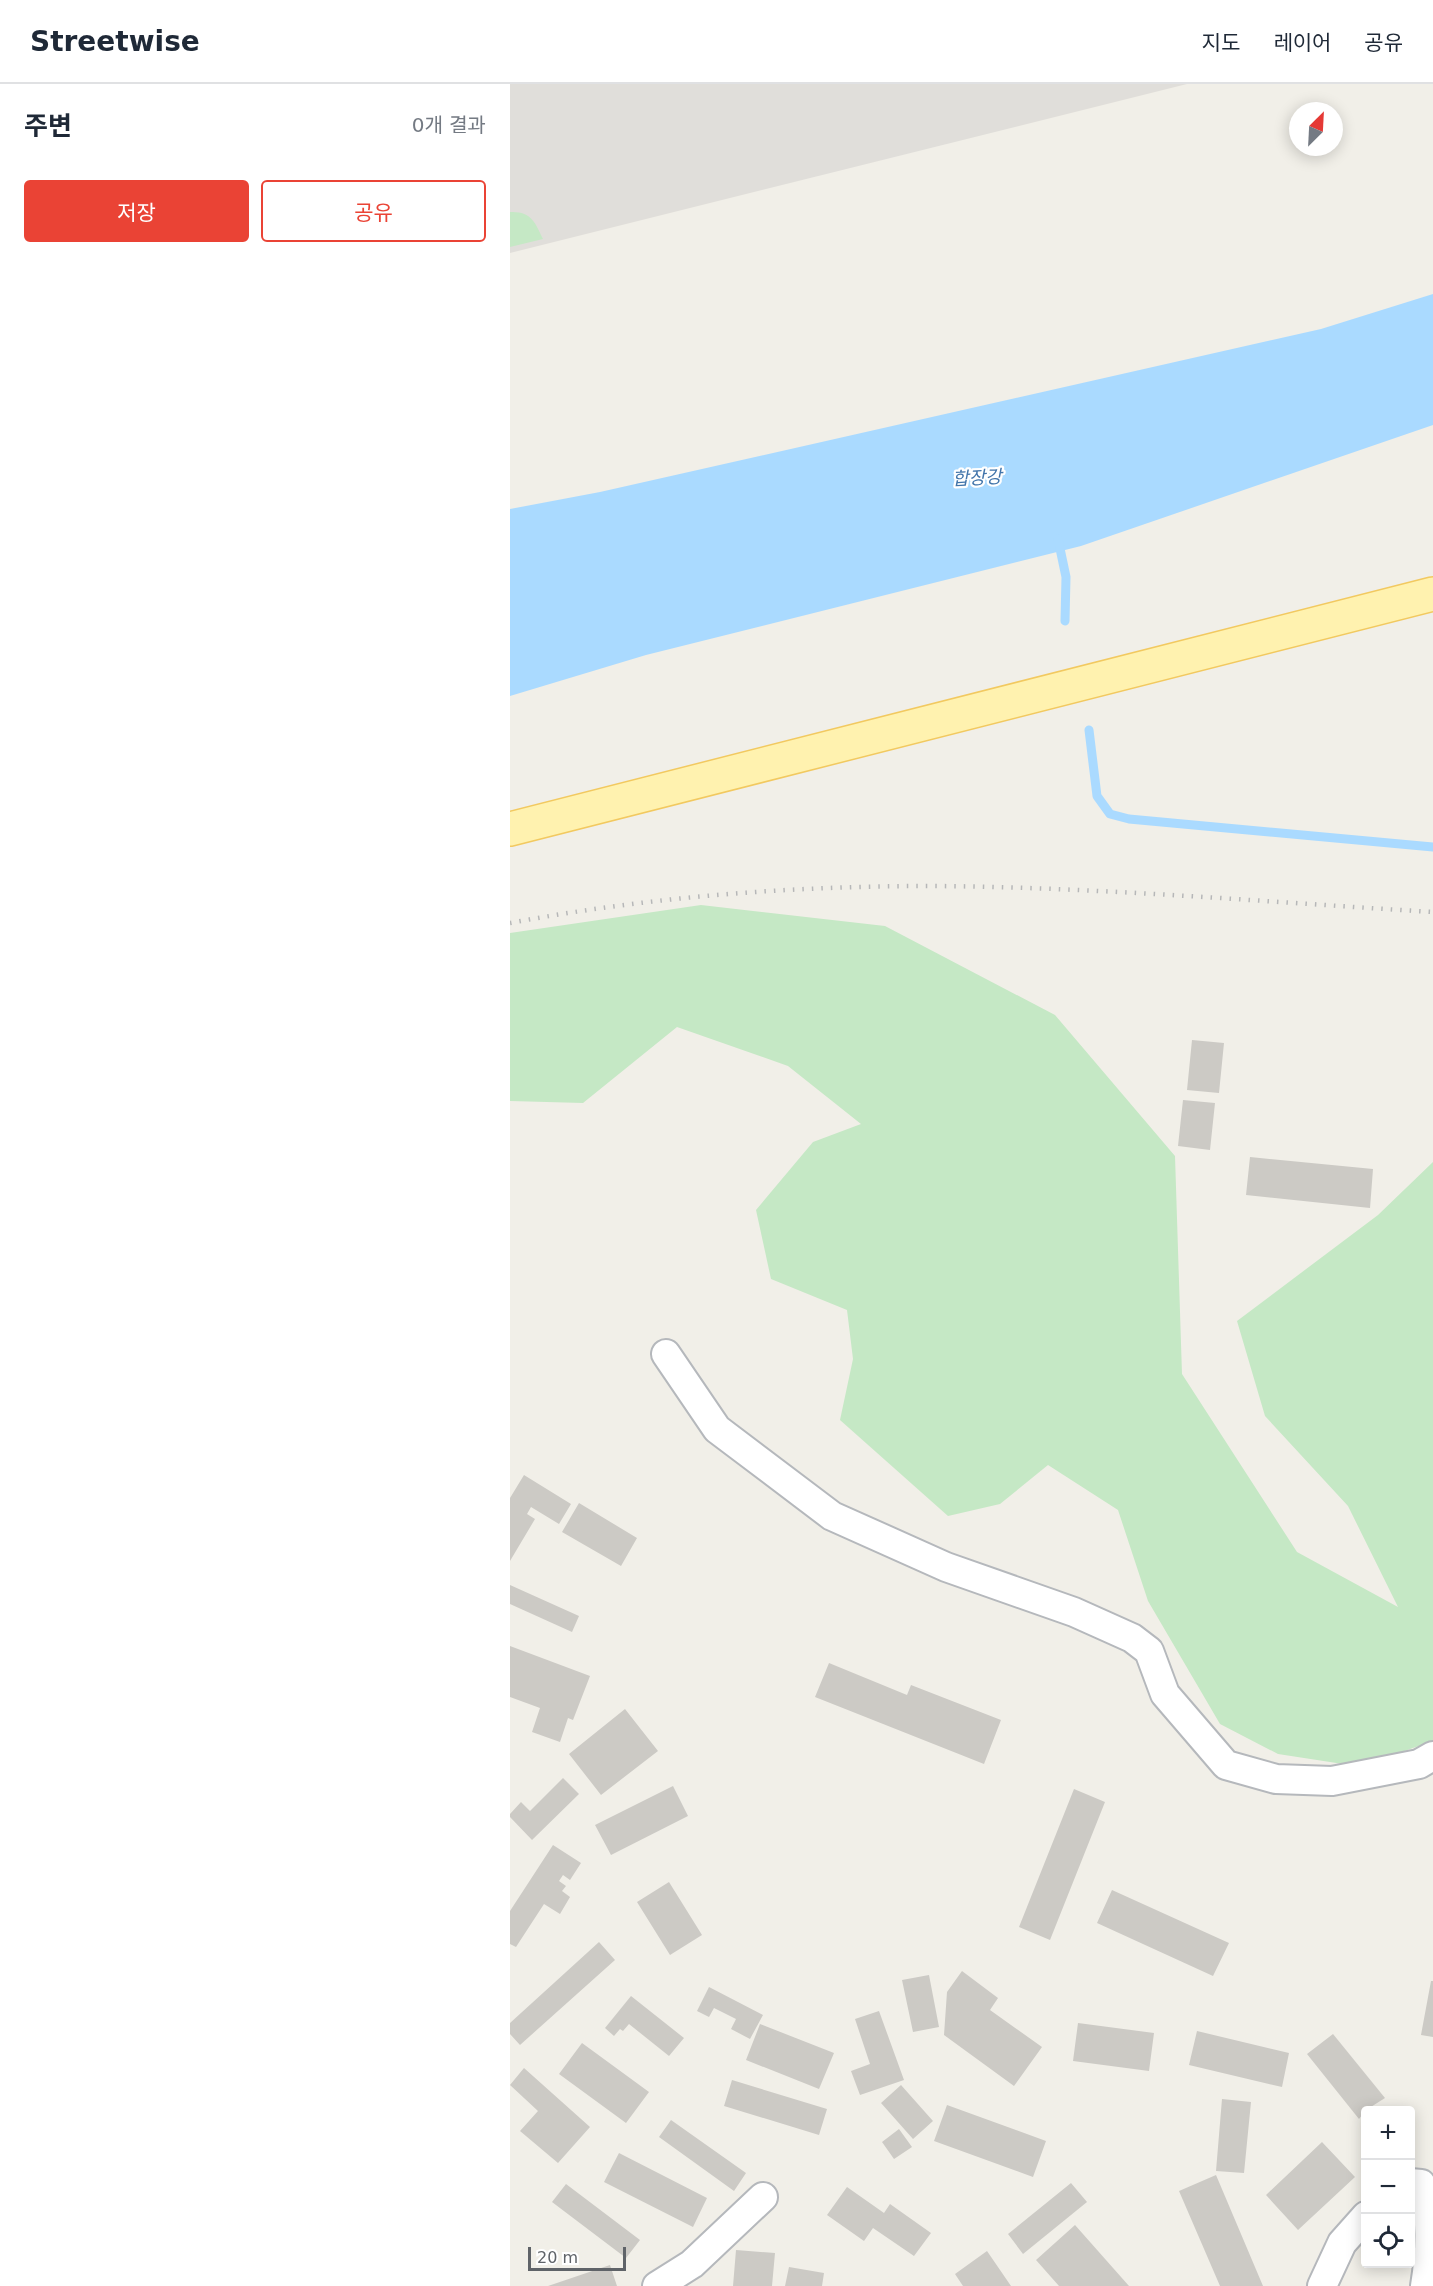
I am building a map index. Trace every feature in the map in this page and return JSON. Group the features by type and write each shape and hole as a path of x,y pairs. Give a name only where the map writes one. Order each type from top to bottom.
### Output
{"main road":[{"path":"510,829 1433,594"}],"street":[{"path":"666,1354 717,1430 832,1516 946,1567 1074,1612 1132,1638 1149,1652 1165,1694 1226,1765 1276,1779 1332,1781 1419,1764 1433,1756"},
{"path":"1415,2183 1421,2184 1426,2193 1431,2217 1425,2286"},
{"path":"657,2286 692,2264 763,2197"},
{"path":"1322,2286 1342,2243 1361,2221"}],"shaded area":[{"path":"510,84 1187,84 510,253"}],"green space":[{"path":"510,212 523,213 528,216 535,223 543,239 510,247"},
{"path":"701,905 885,926 1055,1015 1175,1156 1182,1374 1297,1552 1398,1607 1348,1506 1265,1416 1237,1321 1378,1215 1433,1162 1433,1741 1390,1756 1343,1764 1278,1754 1220,1724 1148,1601 1118,1510 1048,1465 1000,1504 948,1516 840,1420 853,1359 847,1310 771,1279 756,1210 813,1142 861,1124 788,1066 677,1027 583,1103 510,1101 510,933"}],"water":[{"name":"합장강","path":"1433,294 1433,425 1081,546 646,655 510,696 510,509 600,492 1321,329"}],"building":[{"path":"1192,1040 1224,1043 1219,1093 1187,1090"},
{"path":"1183,1100 1215,1103 1210,1150 1178,1146"},
{"path":"1250,1157 1373,1169 1370,1208 1246,1195"},
{"path":"524,1475 571,1504 559,1524 531,1507 527,1514 535,1519 510,1561 510,1498"},
{"path":"579,1503 637,1538 621,1566 562,1532"},
{"path":"510,1585 579,1616 572,1632 510,1604"},
{"path":"510,1646 590,1676 573,1720 568,1718 560,1742 532,1732 540,1708 510,1697"},
{"path":"829,1663 907,1695 911,1685 1001,1720 984,1764 815,1697"},
{"path":"625,1709 658,1751 601,1795 569,1754"},
{"path":"563,1778 579,1794 532,1840 510,1817 510,1814 521,1802 530,1811"},
{"path":"673,1786 688,1816 611,1855 595,1825"},
{"path":"1074,1789 1105,1802 1050,1940 1019,1927"},
{"path":"553,1845 581,1863 570,1880 563,1875 559,1881 566,1886 562,1891 570,1897 560,1914 544,1904 516,1947 510,1944 510,1911"},
{"path":"669,1882 702,1935 670,1955 637,1902"},
{"path":"1112,1890 1229,1943 1213,1976 1097,1923"},
{"path":"599,1942 615,1960 520,2045 510,2034 510,2023"},
{"path":"962,1971 998,1998 990,2010 1042,2047 1014,2086 944,2035 947,1992"},
{"path":"929,1975 939,2027 913,2032 902,1980"},
{"path":"1431,1981 1433,1981 1433,2037 1421,2035"},
{"path":"709,1987 763,2015 750,2039 731,2029 736,2019 714,2008 709,2017 697,2011"},
{"path":"631,1996 684,2038 669,2056 629,2024 614,2036 605,2028"},
{"path":"879,2011 904,2080 860,2095 851,2071 870,2064 855,2019"},
{"path":"1078,2023 1154,2033 1149,2071 1073,2061"},
{"path":"760,2024 834,2053 819,2089 746,2060"},
{"path":"1197,2031 1289,2053 1282,2087 1189,2065"},
{"path":"1333,2034 1385,2098 1372,2106 1361,2106 1359,2119 1307,2054"},
{"path":"582,2043 649,2092 626,2123 559,2074"},
{"path":"524,2068 590,2127 558,2163 520,2131 538,2111 510,2085"},
{"path":"732,2080 827,2109 819,2135 724,2106"},
{"path":"901,2085 933,2121 913,2139 881,2103"},
{"path":"1222,2099 1251,2102 1244,2173 1216,2171"},
{"path":"947,2105 1046,2141 1033,2177 934,2141"},
{"path":"671,2120 746,2173 734,2191 659,2137"},
{"path":"899,2129 912,2147 894,2159 882,2142"},
{"path":"1322,2142 1355,2177 1298,2230 1266,2195"},
{"path":"619,2153 707,2198 693,2227 604,2182"},
{"path":"1216,2175 1263,2286 1220,2286 1179,2191"},
{"path":"1071,2183 1087,2202 1023,2254 1008,2234"},
{"path":"566,2184 640,2240 626,2258 552,2202"},
{"path":"847,2187 884,2213 890,2204 931,2233 914,2256 873,2228 864,2241 827,2215"},
{"path":"1075,2225 1129,2286 1059,2286 1036,2260"},
{"path":"736,2250 775,2253 772,2286 733,2286"},
{"path":"987,2251 1011,2286 963,2286 955,2274"},
{"path":"610,2265 617,2286 548,2286"},
{"path":"789,2267 824,2273 822,2286 785,2286"}],"waterway":[{"path":"1058,539 1066,577 1065,621"},
{"path":"1089,730 1097,796 1110,814 1129,819 1433,847"}],"railway":[{"path":"510,923 615,906 720,895 825,888 931,886 1056,889 1433,912"}]}
